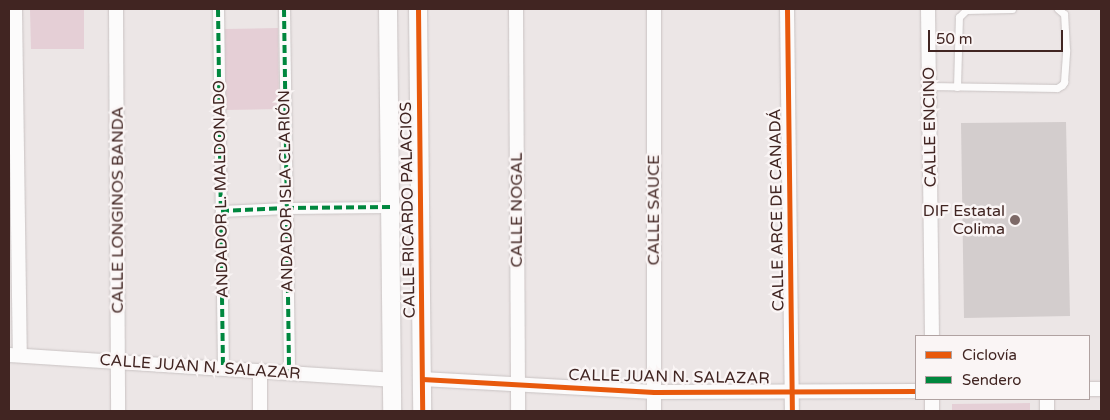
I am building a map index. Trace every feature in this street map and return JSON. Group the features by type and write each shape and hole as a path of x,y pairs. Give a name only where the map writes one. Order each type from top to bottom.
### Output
{"street":[{"path":"14,355 15,9"},
{"name":"CALLE LONGINOS BANDA","path":"116,9 118,411"},
{"name":"ANDADOR L. MALDONADO","path":"218,9 223,369"},
{"name":"ANDADOR ISLA CLARIÓN","path":"284,9 289,373"},
{"name":"CALLE RICARDO PALACIOS","path":"388,9 392,411"},
{"name":"CALLE RICARDO PALACIOS","path":"418,9 422,411"},
{"name":"CALLE NOGAL","path":"516,9 518,411"},
{"name":"CALLE SAUCE","path":"654,9 654,411"},
{"name":"CALLE ARCE DE CANADÁ","path":"787,9 792,411"},
{"name":"CALLE ENCINO","path":"928,9 932,335"},
{"path":"221,211 390,207"},
{"name":"CALLE JUAN N. SALAZAR","path":"14,355 392,380"},
{"path":"260,371 260,411"},
{"name":"CALLE JUAN N. SALAZAR","path":"422,380 654,392 915,390"}],"lane":[{"path":"957,87 959,17 966,10 1012,9"},
{"path":"929,86 1057,88 1064,82 1066,50 1064,14 1058,9"}],"shaded area":[{"path":"30,9 84,9 84,49 31,49"},
{"path":"278,28 279,109 225,110 224,29"},
{"path":"1030,403 1030,411 952,411 952,404"}],"building":[{"name":"DIF Estatal Colima","path":"1066,122 1070,316 964,318 961,123"}],"marked path":[{"path":"218,9 223,369"},
{"path":"284,9 289,373"},
{"path":"221,211 390,207"}],"cycle path":[{"path":"418,9 422,411"},
{"path":"787,9 792,411"},
{"path":"422,379 654,392 915,391"}],"place":[{"name":"DIF Estatal Colima","path":"1015,220"}]}
